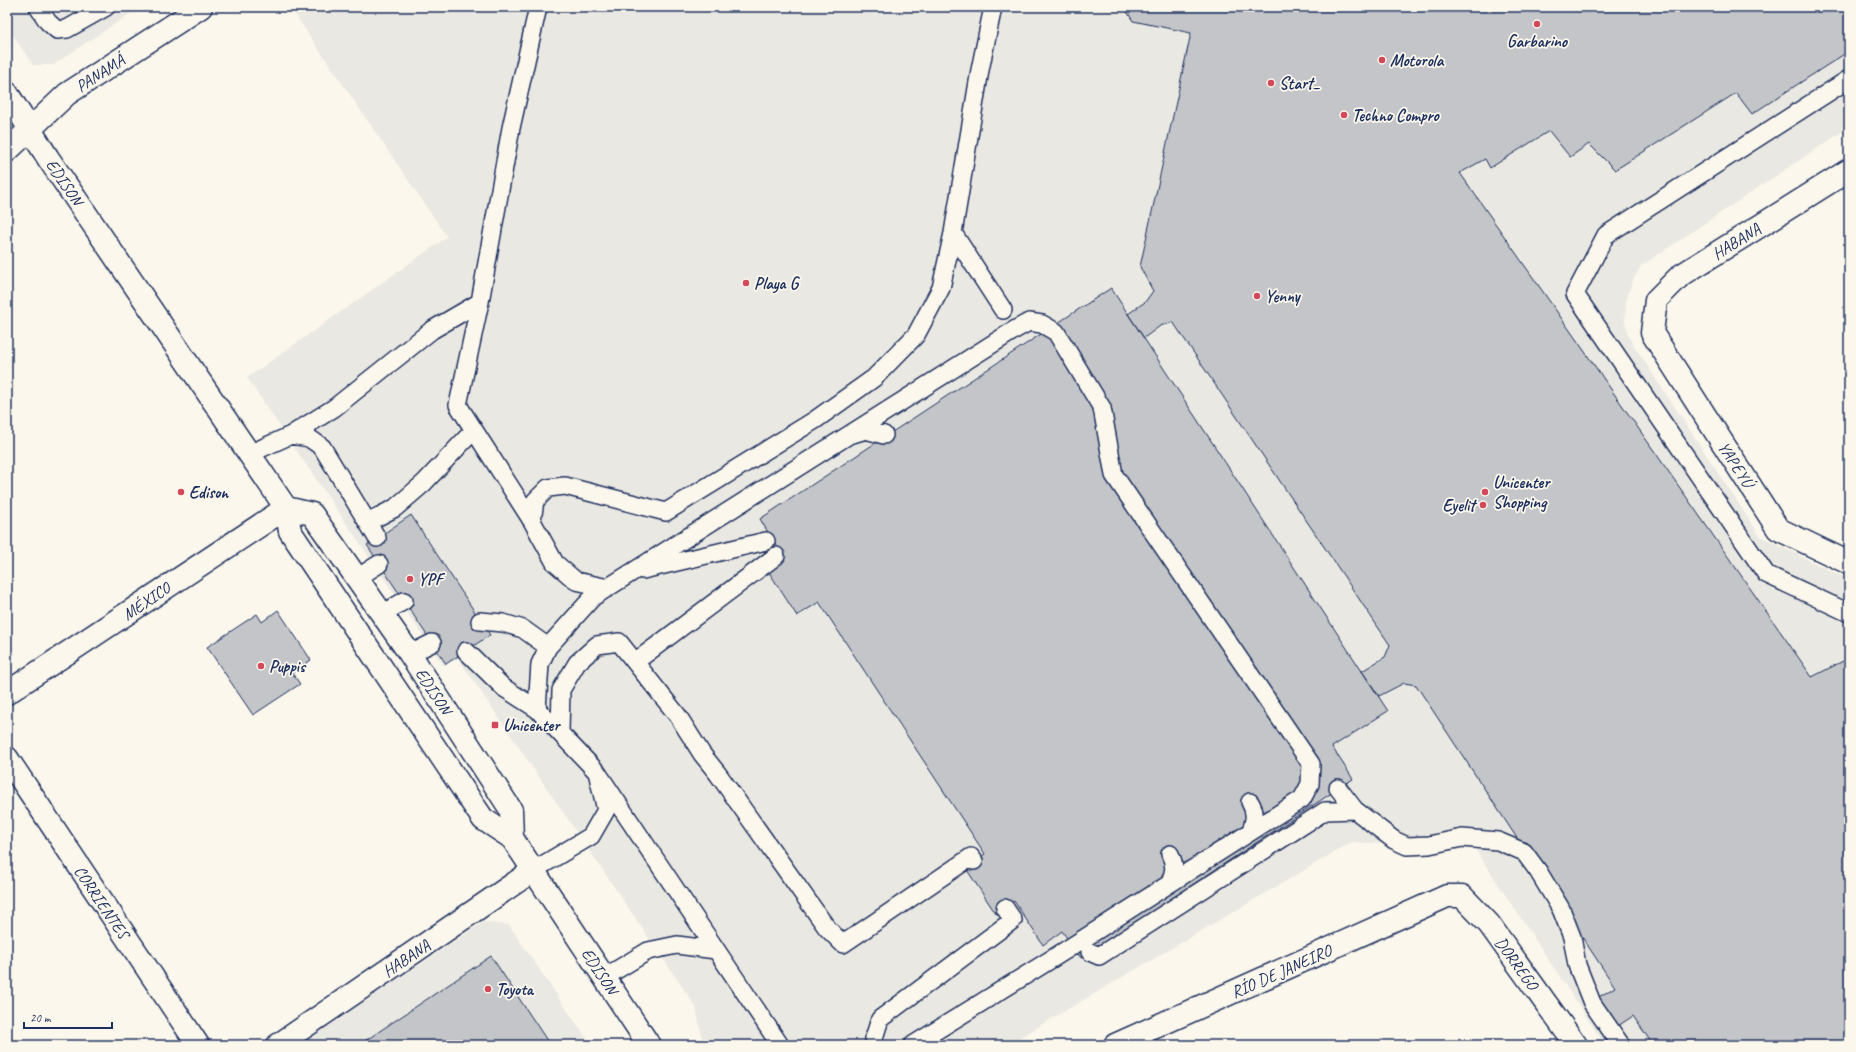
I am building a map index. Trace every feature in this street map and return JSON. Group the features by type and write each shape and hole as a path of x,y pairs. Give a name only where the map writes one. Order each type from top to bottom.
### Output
{"street":[{"name":"PANAMÁ","path":"7,151 67,94 201,7"},
{"name":"EDISON","path":"7,93 48,158 286,508 290,531 483,818 512,838 649,1045"},
{"name":"HABANA","path":"1652,333 1656,300 1680,276 1849,170"},
{"name":"YAPEYÚ","path":"1652,333 1778,528 1849,563"},
{"name":"EDISON","path":"286,508 312,514 410,654 511,810 512,838"},
{"name":"MÉXICO","path":"7,693 286,508"},
{"name":"CORRIENTES","path":"7,758 198,1045"},
{"name":"HABANA","path":"278,1045 534,870"},
{"name":"RÍO DE JANEIRO","path":"1115,1045 1447,896"},
{"name":"DORREGO","path":"1447,896 1462,896 1488,924 1576,1045"}],"lane":[{"path":"38,7 48,22 57,30 67,29 106,7"},
{"path":"538,7 510,135 480,302 458,405 532,521 555,563 576,581 608,588"},
{"path":"532,521 535,501 548,488 565,486 666,512 815,420 874,378 916,335 941,288 953,234 980,70 993,7"},
{"path":"1849,79 1606,234 1575,294 1766,574 1849,613"},
{"path":"953,234 1003,310"},
{"path":"249,454 292,435 334,408 432,330 480,302"},
{"path":"537,709 540,664 548,647 593,597 1016,328 1029,322 1042,324 1056,332 1102,408 1114,475 1311,764 1310,784 1302,799 1066,950 913,1045"},
{"path":"368,522 395,508 424,483 474,430"},
{"path":"847,436 866,430 884,435"},
{"path":"292,435 308,438 322,448 377,538"},
{"path":"631,573 766,541"},
{"path":"635,662 776,556"},
{"path":"357,578 380,564"},
{"path":"382,614 404,601"},
{"path":"480,620 503,623 523,629 548,647"},
{"path":"560,732 561,690 577,663 597,645 619,642 678,716 702,754 718,774 827,928 843,944 971,857 974,861"},
{"path":"410,654 432,643"},
{"path":"466,651 504,688 537,709 597,772 780,1045"},
{"path":"534,870 591,836 606,810 597,772"},
{"path":"1338,788 1355,810 1394,840 1408,846 1429,845 1462,838 1498,841 1524,852 1538,871 1561,909 1572,937 1577,965 1592,1003 1621,1045"},
{"path":"1250,802 1255,810 1255,820 1251,831"},
{"path":"1090,952 1099,956 1325,811 1355,810"},
{"path":"1169,884 1173,874 1174,863 1170,854"},
{"path":"875,1045 874,1038 880,1020 904,1000 1013,920 1005,908"},
{"path":"604,977 648,951 677,945 716,950"}],"shaded area":[{"path":"7,7 140,7 53,65 33,65 7,26"},
{"path":"290,7 1849,7 1849,127 1641,266 1632,282 1626,301 1625,321 1629,338 1760,536 1849,580 1849,1045 1605,1045 1475,849 1352,842 1007,1045 707,1045 702,1038 696,1007 458,658 443,665 247,378 447,237"},
{"path":"483,922 509,925 591,1045 299,1045"}],"building":[{"name":"Unicenter Shopping","path":"1124,7 1849,7 1849,51 1752,114 1736,93 1615,170 1589,144 1570,157 1549,131 1490,168 1485,159 1460,173 1812,677 1849,658 1849,1045 1653,1045 1633,1016 1612,1030 1594,1000 1615,987 1416,685 1404,683 1379,696 1362,671 1385,657 1390,645 1173,322 1160,326 1144,338 1128,314 1145,302 1153,291 1140,267 1191,33 1133,21"},
{"path":"1111,288 1388,711 1332,747 1353,779 1081,958 1062,931 1043,945 1014,901 996,914 965,867 985,854 819,602 797,616 767,569 783,557 760,519"},
{"path":"411,515 490,635 446,664 367,545"},
{"name":"Puppis","path":"278,610 311,660 292,673 300,684 253,715 207,647 257,614 262,622"},
{"path":"491,956 550,1045 359,1045"}],"place":[{"name":"Garbarino","path":"1537,24"},
{"name":"Motorola","path":"1382,60"},
{"name":"Start_","path":"1271,83"},
{"name":"Techno Compro","path":"1344,115"},
{"name":"Playa G","path":"746,283"},
{"name":"Yenny","path":"1257,296"},
{"name":"Edison","path":"181,492"},
{"name":"Unicenter Shopping","path":"1485,492"},
{"name":"Eyelit","path":"1483,505"},
{"name":"YPF","path":"410,579"},
{"name":"Puppis","path":"261,666"},
{"name":"Unicenter","path":"495,725"},
{"name":"Toyota","path":"488,989"}]}
